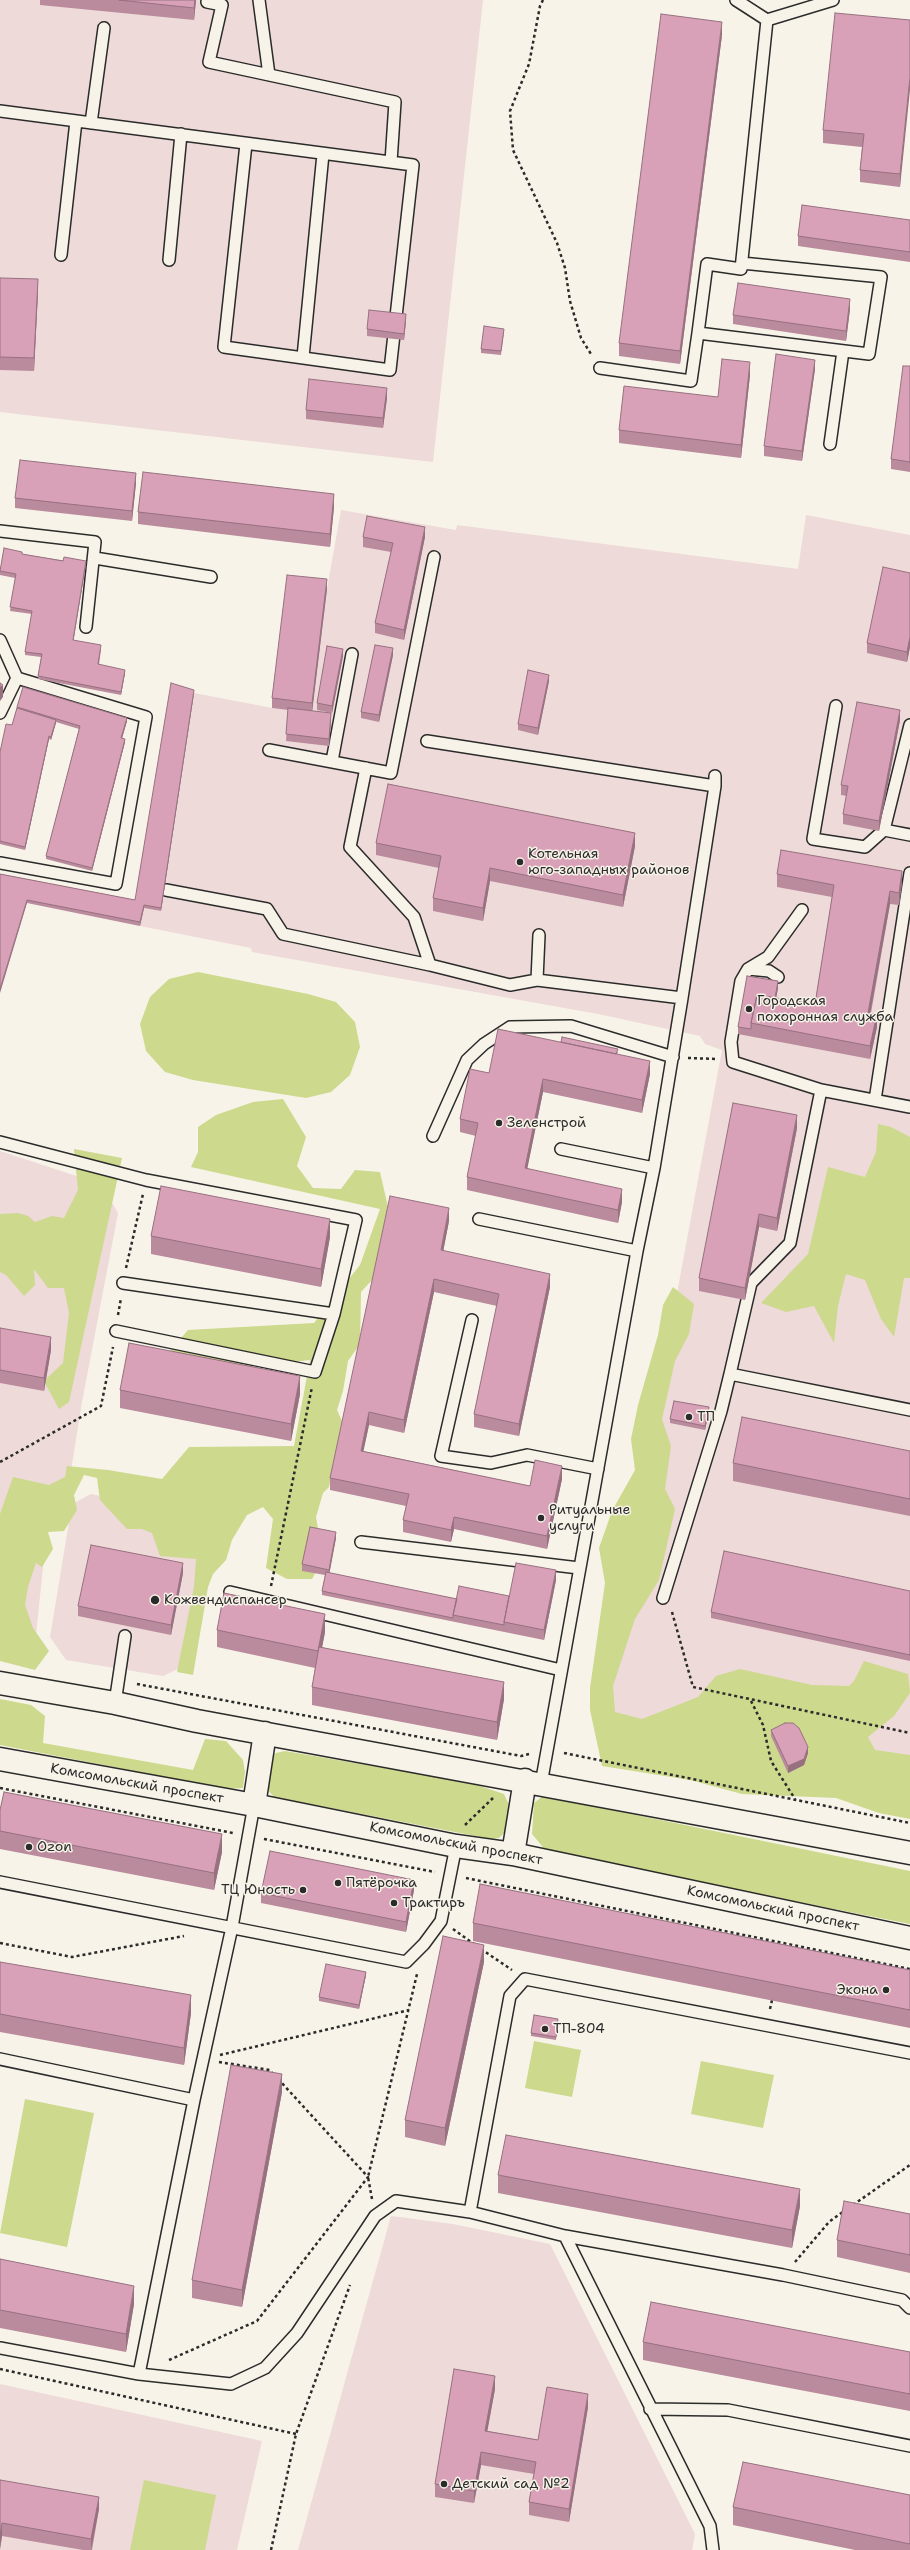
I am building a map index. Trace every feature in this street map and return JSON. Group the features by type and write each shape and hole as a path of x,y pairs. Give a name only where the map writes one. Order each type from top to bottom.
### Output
{"main road":[{"path":"0,1683 116,1703 197,1721 910,1854"},
{"path":"254,1806 265,1733"},
{"name":"Комсомольский проспект","path":"0,1759 254,1806 451,1845 512,1854 910,1938"},
{"path":"512,1854 524,1781"}],"lane":[{"path":"259,0 269,76"},
{"path":"736,0 766,20"},
{"path":"766,20 833,0"},
{"path":"207,2 222,5 209,62 395,102 391,162"},
{"path":"600,368 691,381 707,264 741,268 766,20"},
{"path":"91,123 104,28"},
{"path":"0,112 181,134 246,144 413,165 390,370 224,347 246,144"},
{"path":"61,254 76,121"},
{"path":"169,260 181,134"},
{"path":"303,357 323,154"},
{"path":"698,333 869,354 881,277 742,263"},
{"path":"830,444 844,351"},
{"path":"0,531 95,542 95,558 86,627"},
{"path":"269,750 391,773 434,557"},
{"path":"95,558 211,577"},
{"path":"0,640 16,678 0,712"},
{"path":"332,761 352,654"},
{"path":"0,863 116,884 146,717 16,678"},
{"path":"836,706 813,839 865,847 884,830 910,725"},
{"path":"427,741 715,781 654,1168 637,1251 547,1749 524,1781"},
{"path":"366,768 350,847 414,917 430,965"},
{"path":"884,830 910,835"},
{"path":"875,1100 910,873"},
{"path":"166,890 267,909 283,934 430,965 510,985 537,980 682,998"},
{"path":"802,910 768,957 748,969 741,981 731,1042 734,1062 821,1090 910,1107"},
{"path":"537,980 539,935"},
{"path":"748,969 769,971 778,977"},
{"path":"433,1136 467,1060 484,1044 510,1027 571,1026 672,1057"},
{"path":"663,1598 720,1411 751,1283 790,1243 821,1090"},
{"path":"0,1142 146,1180 356,1220 334,1314 315,1372 116,1331"},
{"path":"561,1149 654,1168"},
{"path":"479,1219 637,1251"},
{"path":"123,1283 334,1314"},
{"path":"472,1320 441,1456 492,1462 527,1456 598,1469"},
{"path":"730,1374 910,1410"},
{"path":"361,1542 579,1568"},
{"path":"230,1592 561,1670"},
{"path":"116,1703 125,1636"},
{"path":"139,2374 194,2100 232,1927 254,1806"},
{"path":"0,1882 406,1962 424,1944 441,1920 451,1845"},
{"path":"470,2212 510,1996 525,1980 910,2053"},
{"path":"0,2059 194,2100"},
{"path":"0,2348 139,2374 232,2384 265,2368 296,2333 375,2216 396,2201 470,2212 566,2236 783,2275 902,2300 910,2308"},
{"path":"566,2236 650,2409 710,2526 714,2550"},
{"path":"650,2409 728,2410 910,2446"}],"path":[{"path":"543,0 540,6 529,64 510,111 513,150 559,249 566,268 570,301 581,338 600,368"},
{"path":"672,1057 734,1062"},
{"path":"0,1462 101,1406 116,1331 123,1283 146,1180"},
{"path":"268,1602 315,1372"},
{"path":"663,1598 673,1613 693,1687 910,1733"},
{"path":"120,1680 521,1756 547,1749 910,1823"},
{"path":"751,1700 763,1725 770,1761 795,1800"},
{"path":"434,1871 451,1845 496,1795 524,1781 521,1756"},
{"path":"441,1920 525,1980"},
{"path":"0,1943 72,1957 186,1935"},
{"path":"782,1950 783,1944"},
{"path":"203,2059 409,2010"},
{"path":"139,2374 257,2321 368,2177 270,2070 203,2059"},
{"path":"783,2275 829,2222 910,2165"},
{"path":"0,2369 296,2434"}],"shaded area":[{"path":"0,0 483,0 433,462 0,412"},
{"path":"341,510 456,530 457,525 798,569 806,515 910,535 910,1807 596,1731 722,1050 705,1044 700,1036 598,1014 252,952 251,948 140,926 144,908 161,911 194,693 272,708 312,713 327,589"},
{"path":"0,1151 101,1184 118,1213 82,1402 69,1483 48,1519 33,1664 0,1657"},
{"path":"91,1494 188,1515 207,1543 186,1665 163,1676 66,1660 50,1637 72,1504"},
{"path":"391,2216 453,2224 550,2244 695,2534 692,2550 298,2550"},
{"path":"0,2384 262,2441 237,2550 0,2550"}],"green space":[{"path":"198,972 308,994 336,1002 355,1022 360,1047 350,1075 331,1092 306,1098 193,1080 165,1072 146,1051 140,1024 150,997 169,979"},
{"path":"283,1099 306,1137 297,1166 313,1188 341,1189 355,1170 380,1172 388,1207 373,1279 361,1292 360,1344 348,1361 343,1391 337,1410 342,1421 329,1487 323,1493 316,1517 320,1540 318,1568 312,1579 287,1579 266,1568 273,1519 263,1507 247,1515 232,1540 226,1560 213,1574 208,1587 193,1675 177,1672 194,1587 196,1559 160,1556 152,1533 142,1529 127,1529 100,1500 97,1478 84,1475 74,1495 77,1510 64,1531 48,1532 53,1549 42,1567 36,1563 28,1587 25,1605 33,1628 49,1651 35,1670 0,1661 0,1514 13,1477 49,1485 65,1477 67,1466 108,1470 162,1479 189,1447 294,1446 310,1360 220,1370 170,1351 188,1330 314,1323 360,1265 380,1209 191,1167 198,1152 198,1127 216,1115 253,1102"},
{"path":"878,1124 891,1127 910,1137 910,1278 904,1278 894,1337 881,1319 865,1280 846,1274 838,1306 834,1343 814,1306 786,1312 761,1303 808,1254 828,1167 865,1177 876,1152"},
{"path":"74,1149 122,1158 69,1402 59,1409 44,1381 63,1363 69,1313 64,1288 48,1288 34,1269 35,1285 24,1296 6,1275 0,1272 0,1214 18,1213 28,1216 35,1222 52,1216 64,1218 78,1190"},
{"path":"673,1287 694,1304 689,1334 675,1361 662,1419 671,1446 665,1489 675,1509 659,1580 635,1619 613,1686 615,1712 642,1719 698,1697 716,1676 740,1669 812,1685 849,1686 854,1681 864,1661 908,1674 910,1693 894,1716 868,1737 875,1750 910,1755 910,1819 879,1813 836,1798 742,1794 690,1780 602,1766 590,1710 590,1688 605,1583 599,1548 612,1511 635,1470 631,1439 638,1405 658,1335 663,1305"},
{"path":"0,1699 31,1705 45,1716 43,1743 193,1770 205,1739 226,1741 243,1760 245,1772 243,1788 227,1789 0,1745"},
{"path":"285,1751 471,1783 504,1794 509,1805 506,1831 499,1838 491,1839 274,1797 266,1788 268,1760 276,1753"},
{"path":"543,1796 910,1871 910,1924 547,1852 532,1834 534,1803"},
{"path":"534,2041 581,2050 572,2097 525,2088"},
{"path":"701,2061 774,2075 763,2128 691,2114"},
{"path":"25,2099 94,2113 67,2247 0,2233"},
{"path":"144,2480 216,2495 205,2550 130,2550"}],"building":[{"path":"119,0 195,0 194,8"},
{"path":"835,13 910,20 910,77 900,174 860,170 864,134 823,130"},
{"path":"661,14 722,22 680,351 619,343"},
{"path":"802,205 910,220 910,252 798,236"},
{"path":"0,278 38,279 34,358 0,357"},
{"path":"738,283 850,299 846,331 733,315"},
{"path":"369,310 406,314 404,334 367,329"},
{"path":"484,326 504,329 501,351 481,349"},
{"path":"776,354 815,360 802,451 764,446"},
{"path":"722,359 750,362 741,445 619,430 624,386 718,397"},
{"path":"903,366 910,366 910,462 891,459"},
{"path":"309,379 387,388 383,418 306,410"},
{"path":"20,460 136,473 132,511 15,498"},
{"path":"143,472 334,494 330,534 138,512"},
{"path":"367,516 425,527 404,630 375,623 393,543 363,537"},
{"path":"4,548 22,552 22,554 63,561 64,557 86,561 73,640 101,645 98,664 125,670 121,692 38,676 42,654 25,652 32,611 10,607 16,574 0,571"},
{"path":"883,567 910,573 910,637 907,652 867,643"},
{"path":"287,575 327,579 312,703 272,698"},
{"path":"375,645 393,648 379,715 361,712"},
{"path":"327,646 343,649 332,706 317,703"},
{"path":"528,670 549,675 538,728 518,724"},
{"path":"171,683 194,690 161,908 144,905 140,922 27,900 0,989 0,874 135,900"},
{"path":"23,687 127,718 121,738 125,739 92,868 46,856 80,726 17,707"},
{"path":"857,702 900,710 879,821 843,814 848,786 841,785"},
{"path":"17,708 56,720 51,737 49,736 25,847 0,841 0,752 6,724 12,725"},
{"path":"288,708 331,713 329,739 286,734"},
{"name":"Котельная юго-западных районов","path":"388,784 635,833 623,895 490,868 483,908 433,898 441,856 376,843"},
{"path":"781,850 902,871 899,893 890,891 868,1013 877,1014 870,1046 751,1023 757,995 815,1004 834,885 777,874"},
{"name":"Городская похоронная служба","path":"747,976 778,981 775,998 757,995 751,1029 738,1027"},
{"name":"Зеленстрой","path":"498,1029 650,1061 642,1100 543,1079 525,1168 622,1189 618,1210 467,1177 478,1123 460,1119 470,1069 489,1073"},
{"path":"562,1037 618,1049 616,1054 561,1042"},
{"path":"733,1103 797,1115 777,1218 759,1214 745,1288 699,1278"},
{"path":"161,1186 330,1219 321,1269 151,1236"},
{"path":"390,1196 449,1208 441,1250 550,1274 519,1424 474,1414 499,1294 434,1279 404,1420 369,1412 361,1451 530,1486 535,1460 562,1466 547,1536 454,1517 451,1530 403,1520 409,1494 330,1478"},
{"path":"0,1328 51,1337 44,1378 0,1370"},
{"path":"129,1343 300,1376 291,1424 120,1390"},
{"name":"ТП","path":"674,1401 709,1407 705,1426 670,1419"},
{"path":"742,1417 910,1451 910,1499 733,1463"},
{"path":"310,1527 336,1532 329,1570 302,1564"},
{"path":"91,1545 183,1563 171,1625 78,1606"},
{"path":"724,1551 910,1591 910,1655 711,1612"},
{"path":"516,1563 556,1570 544,1630 504,1622"},
{"path":"326,1572 457,1599 453,1618 322,1591"},
{"path":"459,1586 509,1596 504,1625 453,1615"},
{"path":"224,1593 325,1614 318,1651 217,1630"},
{"path":"319,1647 504,1682 497,1722 312,1687"},
{"path":"785,1723 793,1723 799,1728 808,1747 804,1759 788,1766 771,1730"},
{"path":"4,1792 222,1834 214,1873 0,1831 0,1810"},
{"path":"270,1851 414,1880 406,1922 261,1893"},
{"path":"480,1884 910,1970 910,2010 473,1923"},
{"path":"443,1936 484,1945 445,2128 405,2120"},
{"path":"0,1962 191,1995 184,2048 0,2014"},
{"path":"326,1964 366,1972 359,2005 319,1997"},
{"name":"ТП-804","path":"534,2015 558,2019 556,2037 531,2033"},
{"path":"231,2065 282,2074 242,2290 192,2280"},
{"path":"506,2135 800,2189 792,2230 498,2175"},
{"path":"844,2201 910,2214 910,2255 837,2240"},
{"path":"0,2259 134,2286 126,2334 0,2310"},
{"path":"651,2302 910,2352 910,2394 643,2342"},
{"path":"454,2369 495,2376 485,2431 538,2440 547,2387 588,2394 569,2509 529,2502 536,2462 481,2452 474,2491 435,2484"},
{"path":"743,2462 910,2495 910,2544 733,2507"},
{"path":"0,2480 99,2497 91,2539 2,2523 0,2536"}],"place":[{"name":"Котельная юго-западных районов","path":"520,862"},
{"name":"Городская похоронная служба","path":"749,1009"},
{"name":"Зеленстрой","path":"499,1123"},
{"name":"ТП","path":"689,1417"},
{"name":"Ритуальные услуги","path":"541,1518"},
{"name":"Кожвендиспансер","path":"155,1600"},
{"name":"Ozon","path":"29,1847"},
{"name":"Пятёрочка","path":"338,1883"},
{"name":"ТЦ Юность","path":"303,1890"},
{"name":"Трактиръ","path":"394,1903"},
{"name":"Экона","path":"886,1990"},
{"name":"ТП-804","path":"545,2029"},
{"name":"Детский сад №2","path":"444,2484"}]}
